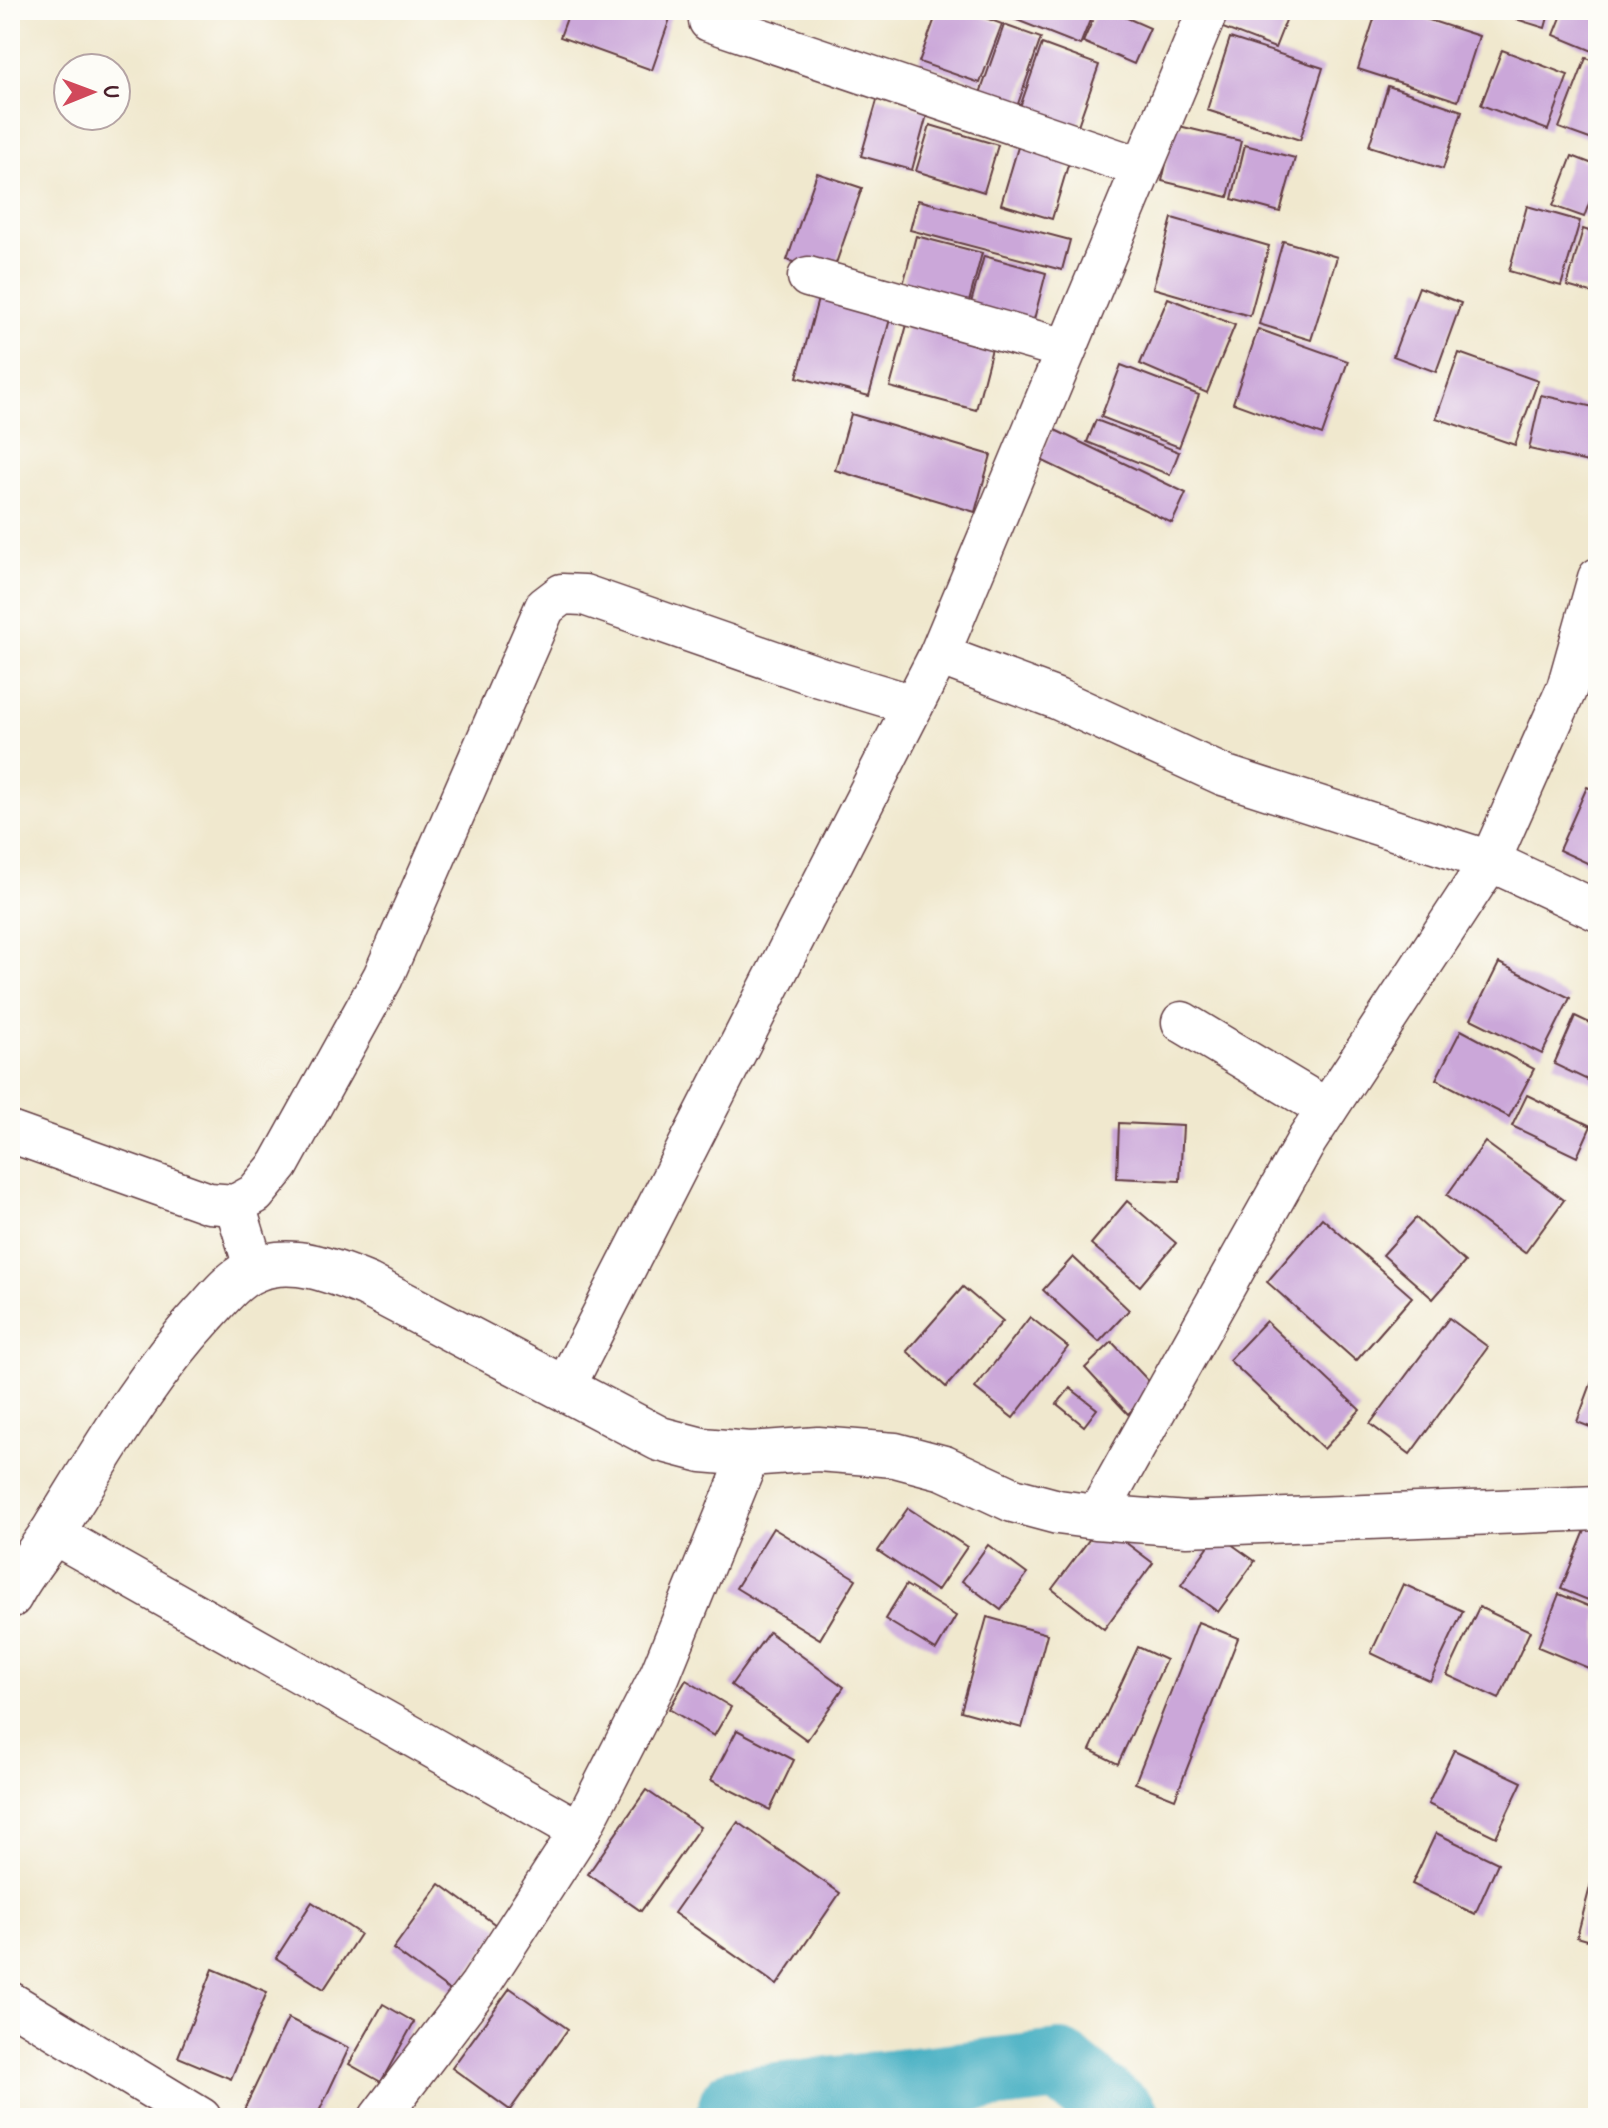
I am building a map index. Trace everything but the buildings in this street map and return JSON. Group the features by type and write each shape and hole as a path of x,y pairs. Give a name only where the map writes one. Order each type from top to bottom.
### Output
{"street":[{"path":"564,1389 939,655 1208,10"},
{"path":"709,21 1142,168"},
{"path":"808,277 1065,349"},
{"path":"1096,1517 1307,1140 1490,861 1567,688 1598,578"},
{"path":"10,1132 209,1203 235,1205 255,1194 279,1165 383,977 545,607 562,594 584,595 820,677 913,705"},
{"path":"939,655 1057,699 1223,775 1490,861 1598,911"},
{"path":"1182,1022 1327,1109"},
{"path":"235,1205 255,1270"},
{"path":"13,1584 52,1533 110,1437 179,1341 227,1289 255,1270 285,1264 325,1268 367,1285 660,1439 702,1450 750,1454 818,1449 895,1455 944,1468 1013,1500 1058,1512 1187,1524 1598,1508"},
{"path":"379,2118 480,1985 580,1831 660,1675 750,1454"},
{"path":"52,1533 580,1831"},
{"path":"10,2002 201,2118"}],"waterway":[{"path":"731,2118 735,2104 1060,2066 1125,2118"}]}
